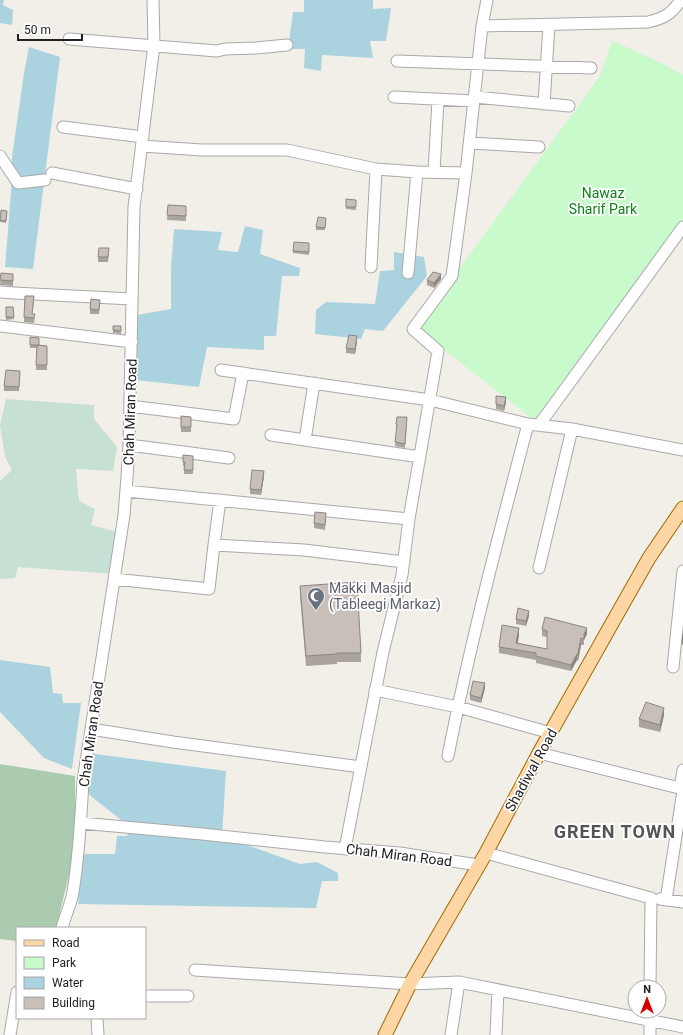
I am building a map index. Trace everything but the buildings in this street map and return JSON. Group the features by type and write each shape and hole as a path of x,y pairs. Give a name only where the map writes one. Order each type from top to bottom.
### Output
{"main road":[{"name":"Shadiwal Road","path":"385,1035 410,984 486,853 649,558 683,508"}],"street":[{"name":"Chah Miran Road","path":"62,927 73,894 78,858 83,781 124,515 129,445 134,220 154,45 153,0"},
{"path":"345,849 383,652 402,575 409,519 438,351 413,329 452,276 470,143 482,26 487,0"},
{"path":"482,26 648,22 668,15 681,0"},
{"path":"544,104 549,25"},
{"path":"69,39 217,50 287,45"},
{"path":"398,61 591,68"},
{"path":"394,97 438,100 474,99 569,106"},
{"path":"434,172 438,100"},
{"path":"63,127 202,150 288,150 376,168 417,172 466,172"},
{"path":"470,143 540,147"},
{"path":"0,156 18,183 49,176 137,189"},
{"path":"370,267 376,168"},
{"path":"408,273 417,172"},
{"path":"448,756 491,567 534,424 683,227"},
{"path":"0,292 132,299"},
{"path":"0,326 132,342"},
{"path":"221,370 430,400 534,424 572,429 683,450"},
{"path":"130,406 234,419 243,373"},
{"path":"306,440 314,383"},
{"path":"539,568 572,429"},
{"path":"271,435 420,457"},
{"path":"129,445 229,458"},
{"path":"126,491 409,519"},
{"path":"114,579 209,589 220,500"},
{"path":"214,545 304,550 404,562"},
{"path":"673,667 683,584 683,571"},
{"path":"376,690 458,707 551,733"},
{"path":"91,729 173,742 361,767"},
{"path":"540,753 682,789"},
{"path":"666,900 682,789 683,770"},
{"name":"Chah Miran Road","path":"81,823 400,853 478,865"},
{"path":"486,853 651,898 683,902"},
{"path":"650,979 651,898"},
{"path":"195,970 410,984 459,982 627,1012"},
{"path":"451,1035 459,982"},
{"path":"496,1035 498,990"},
{"path":"146,996 188,996"},
{"path":"10,1035 16,998"},
{"path":"98,1019 98,1035"},
{"path":"650,1019 650,1035"},
{"path":"659,1019 683,1027"}],"green space":[{"name":"Nawaz Sharif Park","path":"612,41 683,75 683,219 534,420 416,328 600,76"},
{"path":"6,399 94,405 94,419 117,447 113,471 76,469 79,501 95,509 91,525 121,533 115,574 18,567 15,578 0,579 0,481 12,470 5,457 0,425"},
{"path":"0,764 75,776 75,817 71,867 56,927 16,927 16,941 0,939"}],"water":[{"path":"0,0 4,0 3,5 13,10 12,25 0,23"},
{"path":"304,0 373,0 373,9 391,8 386,41 370,41 373,58 322,55 321,71 304,68 305,49 288,49 293,12 304,12"},
{"path":"29,47 60,57 33,269 5,267 11,192 12,157"},
{"path":"245,226 263,230 260,254 300,268 299,276 282,276 276,336 264,336 264,350 207,347 199,387 136,380 137,315 171,309 171,269 174,229 222,232 218,250 238,252"},
{"path":"394,252 424,257 427,276 383,331 365,329 361,339 315,334 316,310 326,302 375,304 380,271 394,270"},
{"path":"0,660 50,667 53,693 62,694 63,703 81,703 72,769 44,758 0,712"},
{"path":"87,753 226,771 222,836 300,864 317,862 338,873 338,881 322,881 316,908 78,904 83,854 115,854 117,836 127,836 130,827 83,790"}],"place":[{"name":"Makki Masjid (Tableegi Markaz)","path":"316,611"}],"district":[{"name":"GREEN TOWN","path":"615,831"}]}
